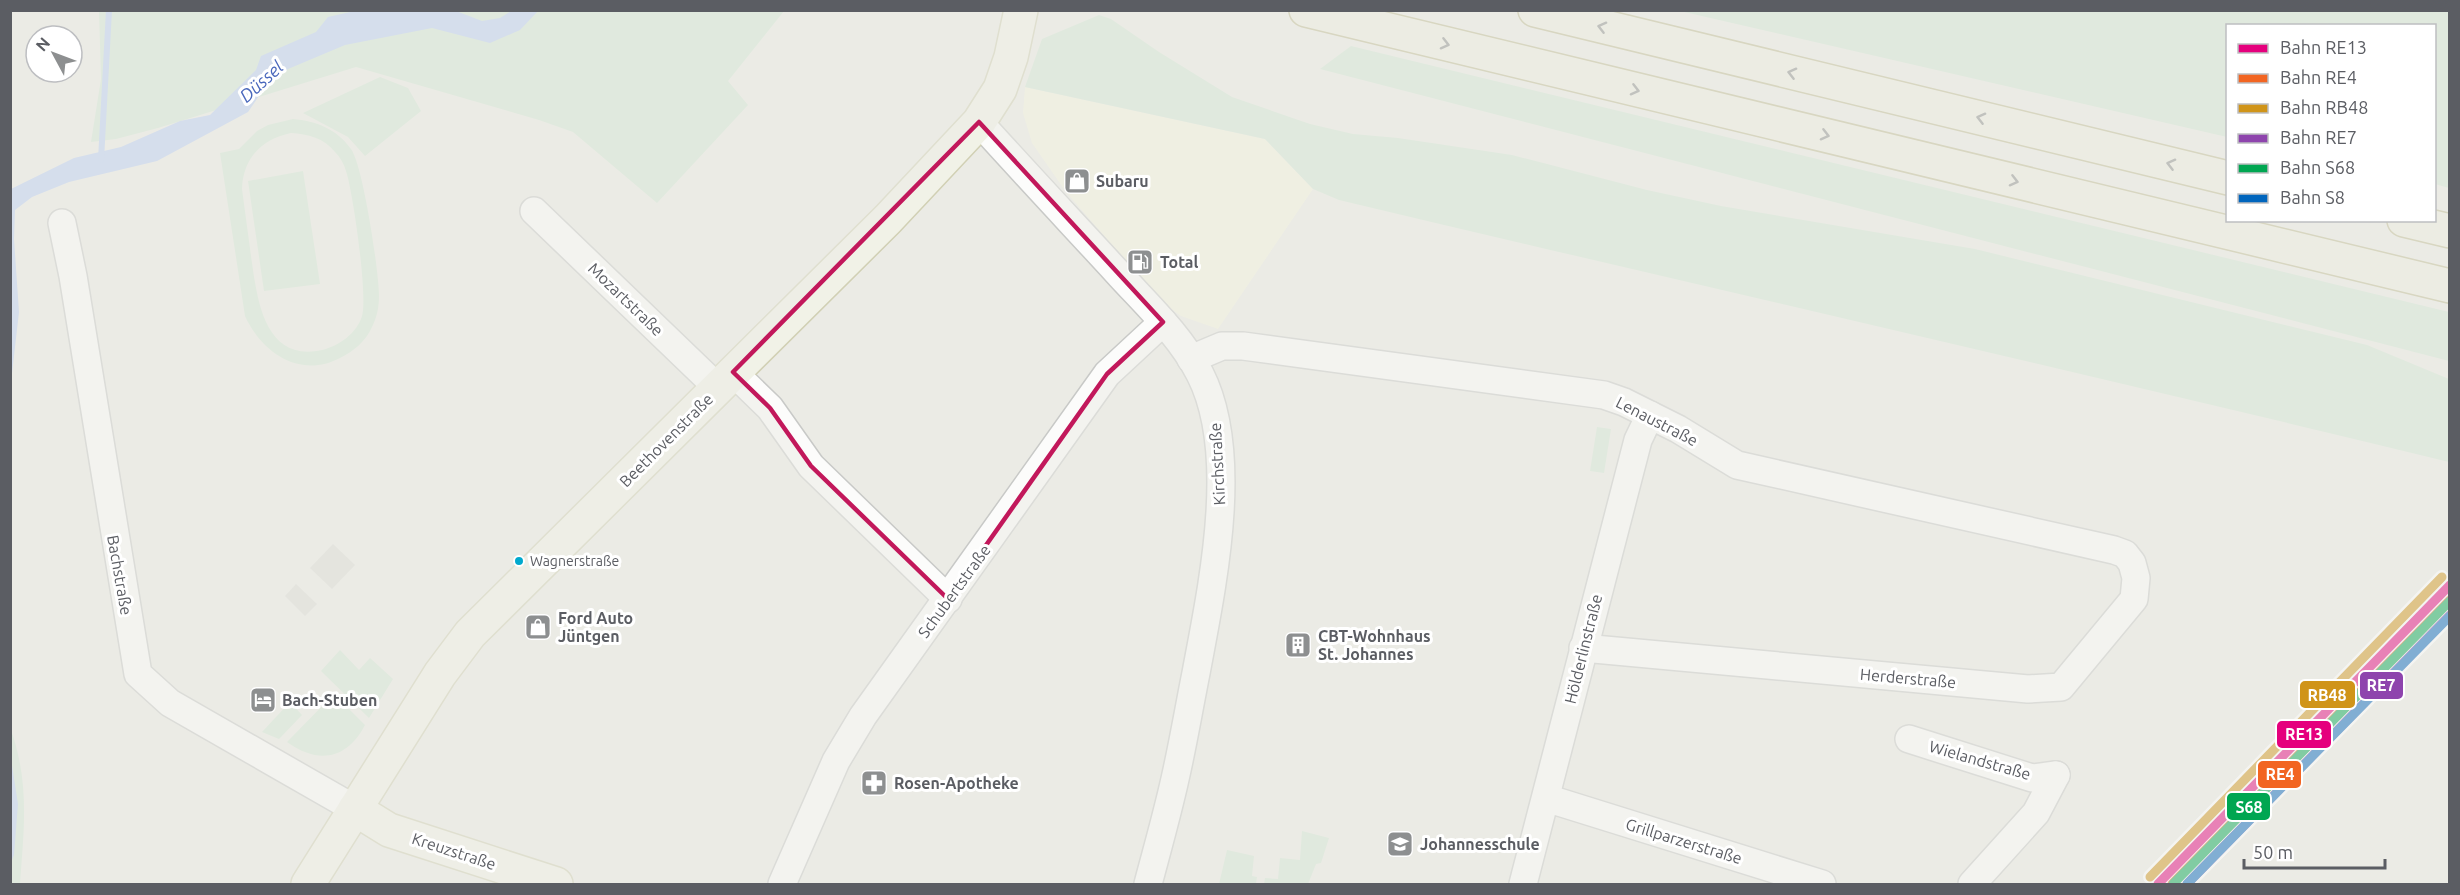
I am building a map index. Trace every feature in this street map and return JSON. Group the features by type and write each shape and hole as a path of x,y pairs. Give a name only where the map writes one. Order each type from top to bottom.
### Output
{"highway":[{"path":"1306,10 2450,286"},
{"path":"1535,10 2226,178"},
{"path":"2412,222 2450,231"}],"main road":[{"name":"Beethovenstraße","path":"308,885 440,674 470,634 888,219 979,122 1000,89 1011,57 1021,10"},
{"name":"Kreuzstraße","path":"355,809 389,830 556,885"}],"street":[{"name":"Kirchstraße","path":"979,122 1163,322 1191,359 1210,398 1217,427 1219,521 1206,617 1175,779 1148,885"},
{"name":"Mozartstraße","path":"534,211 725,380"},
{"name":"Bachstraße","path":"62,223 73,276 138,674 170,703 355,809"},
{"name":"Schubertstraße","path":"782,885 836,761 862,717 1107,374 1163,322"},
{"name":"Lenaustraße","path":"1191,359 1222,346 1243,346 1604,395 1650,415 1737,465 2114,550"},
{"path":"725,380 770,408 811,466 948,599"},
{"name":"Hölderlinstraße","path":"1523,885 1638,440 1650,415"},
{"name":"Herderstraße","path":"1584,648 2028,689 2061,687 2134,599 2136,578 2132,563 2125,554 2114,550"},
{"name":"Wielandstraße","path":"1909,739 2032,778 2056,776 2036,813 1972,885"},
{"name":"Grillparzerstraße","path":"1546,798 1822,885"}],"highlighted area":[{"path":"979,122 1163,322 1107,374 948,599 811,466 770,408 733,372"}],"shaded area":[{"path":"99,11 784,11 728,81 748,105 657,203 573,132 356,67 158,128 116,139 91,142 101,79"},
{"path":"1680,11 2449,11 2449,188 2436,184 2436,24 2226,24 2226,137"},
{"path":"1099,15 1111,19 1232,97 1310,124 1353,134 1398,138 1512,155 1647,190 1721,206 1975,249 2367,345 2449,379 2449,462 1339,200 1313,189 1265,139 1025,87 1042,39"},
{"path":"1351,46 2449,312 2449,361 1320,69"},
{"path":"380,77 408,88 421,111 365,156 348,137 303,113"},
{"path":"1025,87 1265,139 1313,189 1218,329 1181,316 1162,302 1066,192 1032,143 1023,113"},
{"path":"293,119 310,122 333,131 351,149 360,175 370,219 379,296 378,308 374,323 363,341 355,349 325,364 311,366 284,359 261,341 245,316 220,153 239,149 257,131 268,125","holes":["291,133 309,136 326,143 340,158 349,182 356,221 363,288 362,316 352,333 341,342 322,350 302,351 287,347 275,337 261,307 253,272 242,189 243,178 250,160 263,145"]},
{"path":"303,171 320,284 264,291 248,181"},
{"path":"1597,427 1611,429 1604,473 1590,471"},
{"path":"333,544 355,565 332,589 310,568"},
{"path":"296,584 317,604 305,616 285,596"},
{"path":"340,650 359,670 370,658 393,679 369,718 321,671"},
{"path":"334,694 365,725 350,745 331,755 321,756 310,754 287,742"},
{"path":"290,702 302,715 279,739 262,732"},
{"path":"10,727 21,767 23,786 24,824 20,884 11,884"},
{"path":"1302,831 1329,838 1321,863 1316,864 1308,884 1264,884 1265,878 1278,879 1280,858 1300,860"},
{"path":"1227,850 1254,856 1252,876 1257,877 1256,884 1219,884"}],"water":[{"name":"Düssel","path":"359,10 456,11 482,21 500,18 511,11 538,11 520,30 490,43 432,28 345,45 288,69 269,81 248,112 157,161 69,182 32,197 15,210 14,239 19,312 11,382 11,189 74,158 121,147 180,121 210,115 256,70 261,56 316,32 328,17"},
{"path":"11,759 18,804 14,855 11,862"}],"waterway":[{"path":"101,160 109,10"}],"rail line":[{"name":"RB48","path":"2150,877 2442,577"},
{"name":"RE13","path":"2158,884 2450,585"},
{"name":"RE4","path":"2172,884 2450,600"},
{"name":"S68","path":"2173,884 2450,601"},
{"name":"RE7","path":"2187,884 2450,615"},
{"name":"S8","path":"2187,884 2450,616"}],"place":[{"name":"Subaru","path":"1077,181"},
{"name":"Total","path":"1140,262"},
{"name":"Wagnerstraße","path":"519,561"},
{"name":"Ford Auto Jüntgen","path":"538,627"},
{"name":"CBT-Wohnhaus St. Johannes","path":"1298,645"},
{"name":"Bach-Stuben","path":"263,700"},
{"name":"Rosen-Apotheke","path":"874,783"},
{"name":"Johannesschule","path":"1400,844"}]}
